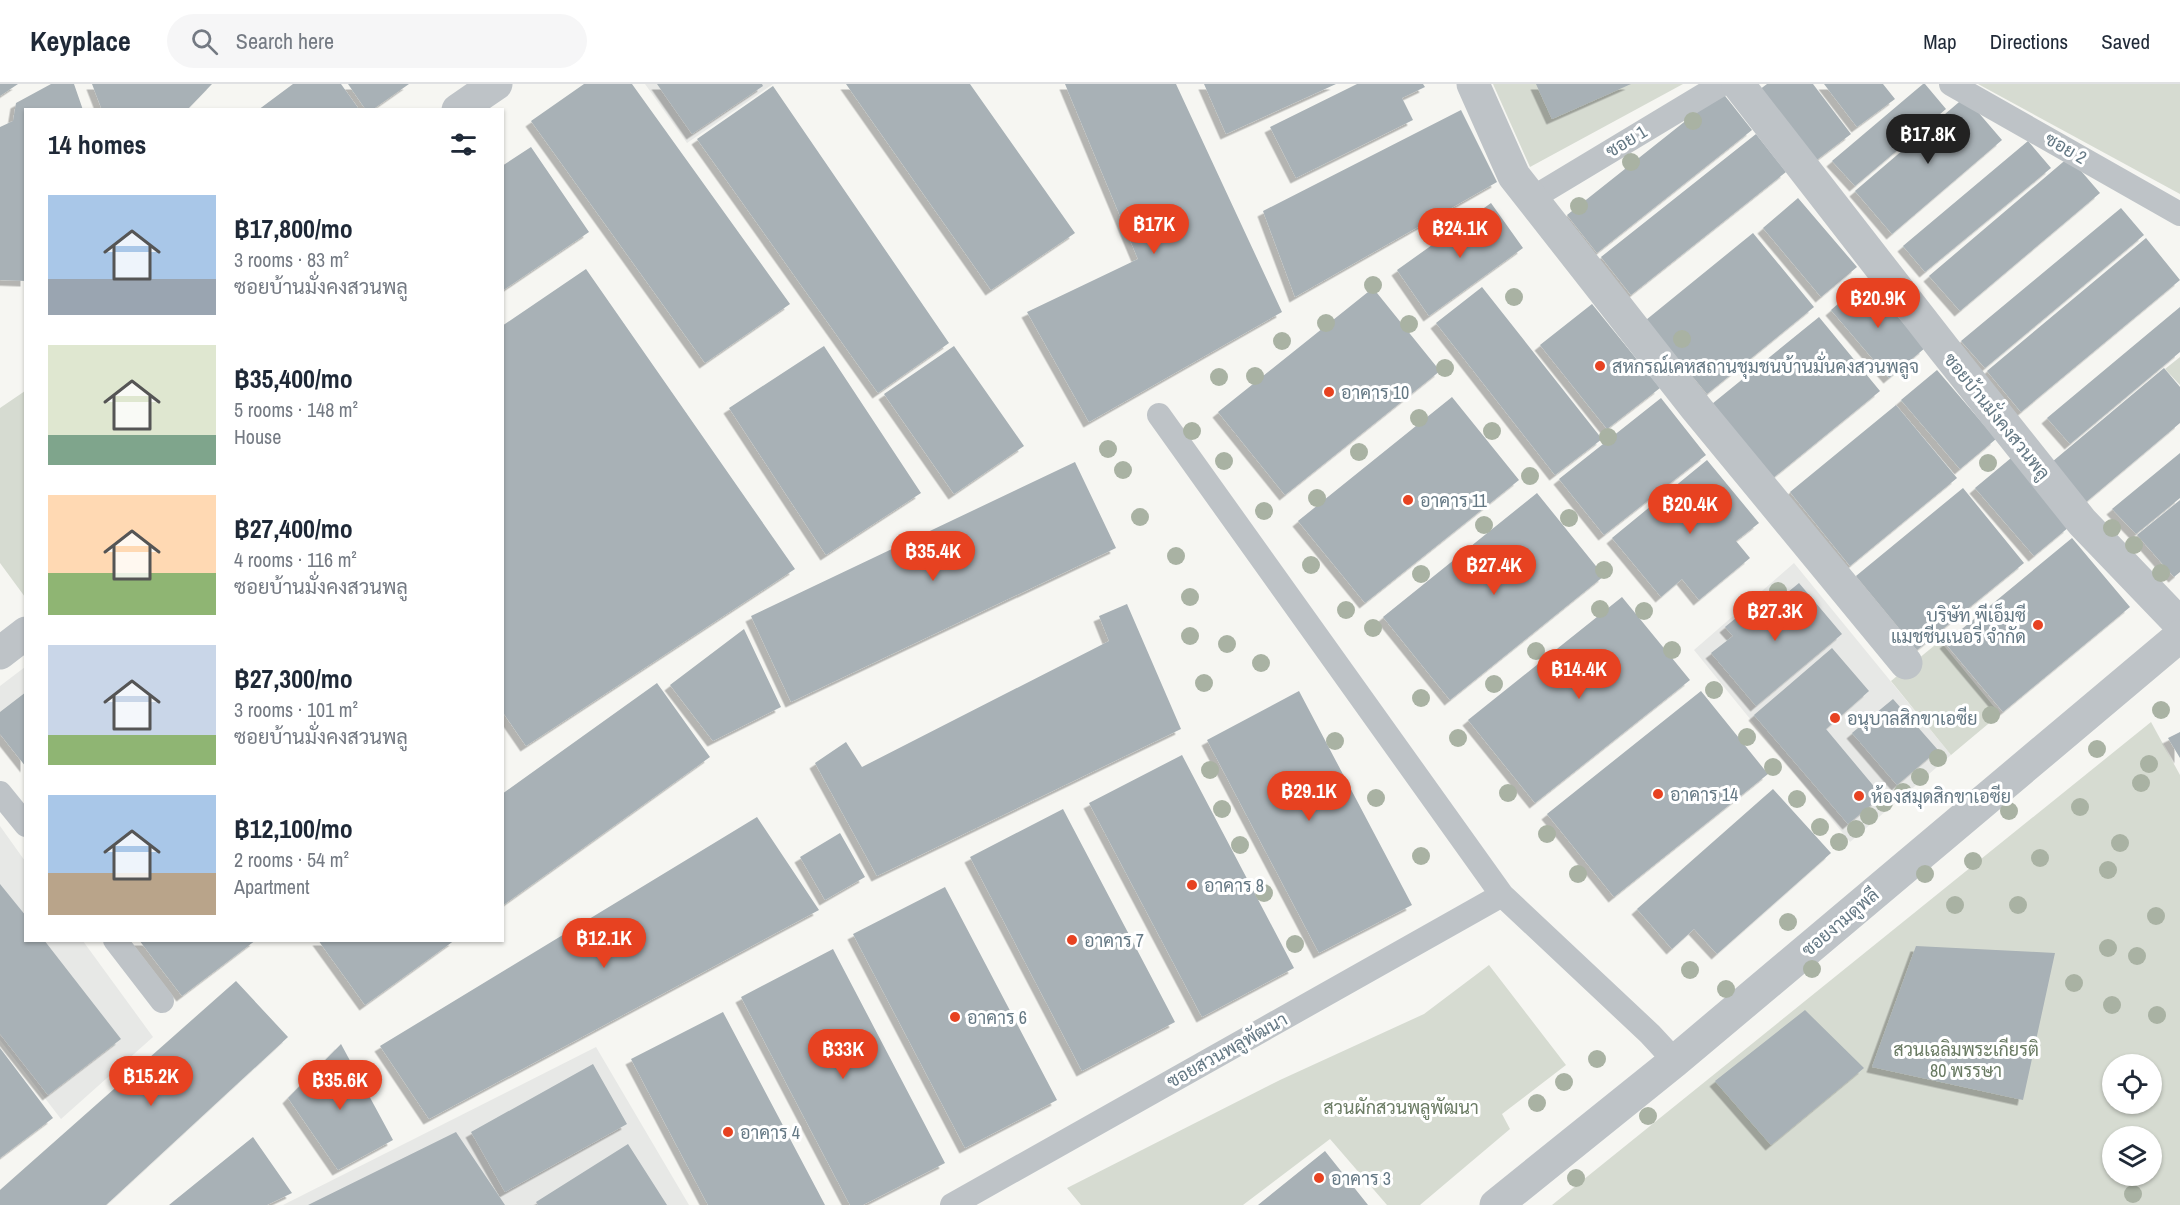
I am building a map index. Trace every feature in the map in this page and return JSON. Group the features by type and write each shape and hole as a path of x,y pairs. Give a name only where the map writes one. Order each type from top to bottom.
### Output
{"street":[{"path":"461,108 496,84"},
{"path":"1473,84 1523,187 1696,408 1906,663"},
{"name":"ซอยบ้านมั่งคงสวนพลู","path":"1738,84 2075,513 2180,624"},
{"path":"0,653 24,635"},
{"name":"ซอยงามดูพลี","path":"1496,1205 1675,1061 2180,636"}],"lane":[{"name":"ซอย 1","path":"1523,187 1722,84"},
{"name":"ซอย 2","path":"1951,84 2180,214"},
{"path":"1159,415 1229,517 1261,557 1502,894 1650,1034 1675,1061"},
{"path":"0,793 24,823"},
{"name":"ซอยสวนพลูพัฒนา","path":"952,1205 1502,894"},
{"path":"117,942 162,1001"}],"shaded area":[{"path":"645,84 773,84 687,143"},
{"name":"อนุบาลสิกขาเอซีย","path":"1794,563 1951,755 1850,842 1694,650"},
{"path":"24,668 24,717 0,736 0,686"},
{"path":"0,826 24,860 24,942 84,942 153,1037 61,1119 0,1040"},
{"path":"596,1047 689,1205 283,1205"}],"green space":[{"path":"1493,84 1683,84 1530,167"},
{"path":"1978,84 2180,84 2180,194"},
{"path":"2180,357 2180,385 2165,369"},
{"path":"24,392 24,596 0,563 0,408"},
{"path":"1940,641 2000,714 1951,755 1891,681"},
{"name":"สวนเฉลิมพระเกียรติ 80 พรรษา","path":"2151,722 2180,775 2180,1205 1552,1205"},
{"name":"สวนผักสวนพลูพัฒนา","path":"1489,965 1566,1065 1502,1114 1510,1129 1420,1205 1387,1205 1330,1139 1243,1205 1081,1205 1067,1188 1280,1080 1424,1014"}],"building":[{"path":"0,84 18,84 0,96"},
{"path":"51,84 74,84 82,108 24,108 24,281 0,280 0,127 13,121 16,103"},
{"path":"92,84 212,84 189,108 101,108"},
{"path":"293,84 341,84 358,108 261,108"},
{"path":"348,84 409,84 375,108 365,108"},
{"path":"584,84 632,84 790,304 705,363 531,121"},
{"path":"657,84 762,84 763,86 692,134"},
{"path":"846,84 970,84 1075,233 991,290"},
{"path":"1065,84 1176,84 1282,312 1089,422 1027,312 1138,259"},
{"path":"1204,84 1336,84 1226,134"},
{"path":"1357,84 1423,84 1425,87 1402,98 1413,120 1296,178 1270,127"},
{"path":"1536,84 1631,84 1552,119"},
{"path":"1767,84 1813,84 1851,134 1814,162 1759,90"},
{"path":"1824,84 1883,84 1895,99 1857,127"},
{"path":"1923,84 1946,109 1855,186 1832,161"},
{"path":"773,86 949,343 878,393 697,139"},
{"path":"1722,92 1752,130 1597,253 1567,215"},
{"path":"1965,97 2002,140 1892,234 1855,191"},
{"path":"1461,110 1497,182 1295,297 1263,211"},
{"path":"1756,134 1786,172 1631,295 1601,257"},
{"path":"2028,141 2051,168 1925,272 1903,246"},
{"path":"531,147 589,232 504,290 504,165"},
{"path":"2069,157 2100,193 1960,311 1929,276"},
{"path":"1798,198 1857,267 1821,297 1763,228"},
{"path":"1491,203 1523,248 1429,316 1397,270"},
{"path":"2121,208 2144,235 1985,368 1961,341"},
{"path":"1753,233 1814,307 1707,394 1646,320"},
{"path":"2146,238 2180,280 2021,412 1987,371"},
{"path":"586,269 795,569 526,746 504,714 504,325"},
{"path":"1866,280 1925,348 1889,378 1831,310"},
{"path":"1482,287 1602,439 1555,475 1436,323"},
{"name":"อาคาร 10","path":"1373,288 1440,371 1285,495 1218,412"},
{"name":"สหกรณ์เคหสถานชุมชนบ้านมั่นคงสวนพลูจ","path":"1592,304 1660,388 1607,429 1540,345"},
{"path":"2180,307 2180,352 2070,444 2047,418"},
{"path":"1819,317 1880,391 1773,478 1712,404"},
{"path":"824,346 921,493 826,555 729,408"},
{"path":"954,346 1024,446 954,494 884,394"},
{"path":"2164,368 2180,387 2180,423 2086,502 2052,462"},
{"path":"1937,370 1996,439 1960,469 1901,400"},
{"name":"อาคาร 11","path":"1452,397 1519,480 1365,603 1298,521"},
{"path":"1661,398 1706,455 1604,535 1559,479"},
{"path":"1896,405 1957,478 1850,566 1790,492"},
{"path":"2180,453 2180,498 2136,534 2112,509"},
{"path":"2011,458 2069,527 2034,556 1975,488"},
{"path":"1707,460 1759,523 1736,541 1750,558 1699,600 1682,579 1661,597 1612,538"},
{"path":"1075,462 1116,548 791,702 751,616"},
{"path":"1963,488 2024,563 1917,650 1856,576"},
{"path":"1537,493 1604,576 1450,700 1383,617"},
{"path":"2180,500 2180,572 2174,577 2137,535"},
{"path":"2072,538 2130,607 2003,712 1945,643"},
{"path":"1799,583 1842,634 1756,706 1711,653 1733,636 1725,627 1763,596 1771,606"},
{"path":"1622,597 1690,680 1535,803 1468,720"},
{"path":"1127,604 1181,729 877,876 815,763 846,742 862,767 1109,641 1099,616"},
{"path":"744,629 781,707 713,741 670,685"},
{"path":"1832,648 1869,691 1826,729 1882,796 1848,824 1754,715"},
{"path":"657,683 710,757 504,905 504,793"},
{"path":"1299,691 1412,905 1319,953 1207,740"},
{"name":"อาคาร 14","path":"1701,691 1768,774 1614,897 1547,814"},
{"path":"24,694 24,764 0,734 0,712"},
{"path":"1893,699 1938,750 1897,785 1852,733"},
{"path":"2180,732 2180,758 2168,738"},
{"name":"อาคาร 8","path":"1182,755 1294,968 1202,1017 1089,803"},
{"path":"1773,789 1831,853 1717,954 1694,929 1672,949 1637,909"},
{"name":"อาคาร 7","path":"1063,809 1175,1022 1082,1071 970,857"},
{"path":"757,817 819,910 429,1119 380,1046"},
{"path":"840,833 865,877 825,900 800,857"},
{"path":"0,884 24,914 24,942 46,942 121,1039 48,1095 0,1034"},
{"name":"อาคาร 6","path":"945,887 1057,1100 965,1148 853,934"},
{"path":"141,942 253,942 182,996"},
{"path":"319,942 452,942 365,1005"},
{"path":"1916,946 2055,953 2023,1100 1872,1067"},
{"path":"833,949 945,1163 863,1205 850,1205 741,997"},
{"path":"236,981 288,1037 106,1205 0,1205 0,1190"},
{"path":"1805,1010 1864,1068 1771,1145 1715,1081"},
{"name":"อาคาร 4","path":"723,1012 825,1205 708,1205 631,1059"},
{"path":"341,1044 393,1140 338,1170 288,1098"},
{"path":"0,1048 53,1118 0,1158"},
{"path":"593,1064 627,1124 505,1192 471,1132"},
{"path":"456,1132 505,1205 308,1205"},
{"path":"253,1137 292,1193 267,1205 169,1205"},
{"path":"628,1144 667,1205 538,1205 536,1202"},
{"name":"อาคาร 3","path":"1325,1151 1368,1205 1258,1205"}],"place":[{"name":"สหกรณ์เคหสถานชุมชนบ้านมั่นคงสวนพลูจ","path":"1600,366"},
{"name":"อาคาร 10","path":"1329,392"},
{"name":"อาคาร 11","path":"1408,500"},
{"name":"บริษัท พีเอ็มซี แมชชีนเนอรี่ จำกัด","path":"2038,625"},
{"name":"อนุบาลสิกขาเอซีย","path":"1835,718"},
{"name":"อาคาร 14","path":"1658,794"},
{"name":"ห้องสมุดสิกขาเอซีย","path":"1859,796"},
{"name":"อาคาร 8","path":"1192,885"},
{"name":"อาคาร 7","path":"1072,940"},
{"name":"อาคาร 6","path":"955,1017"},
{"name":"อาคาร 4","path":"728,1132"},
{"name":"อาคาร 3","path":"1319,1178"}]}
